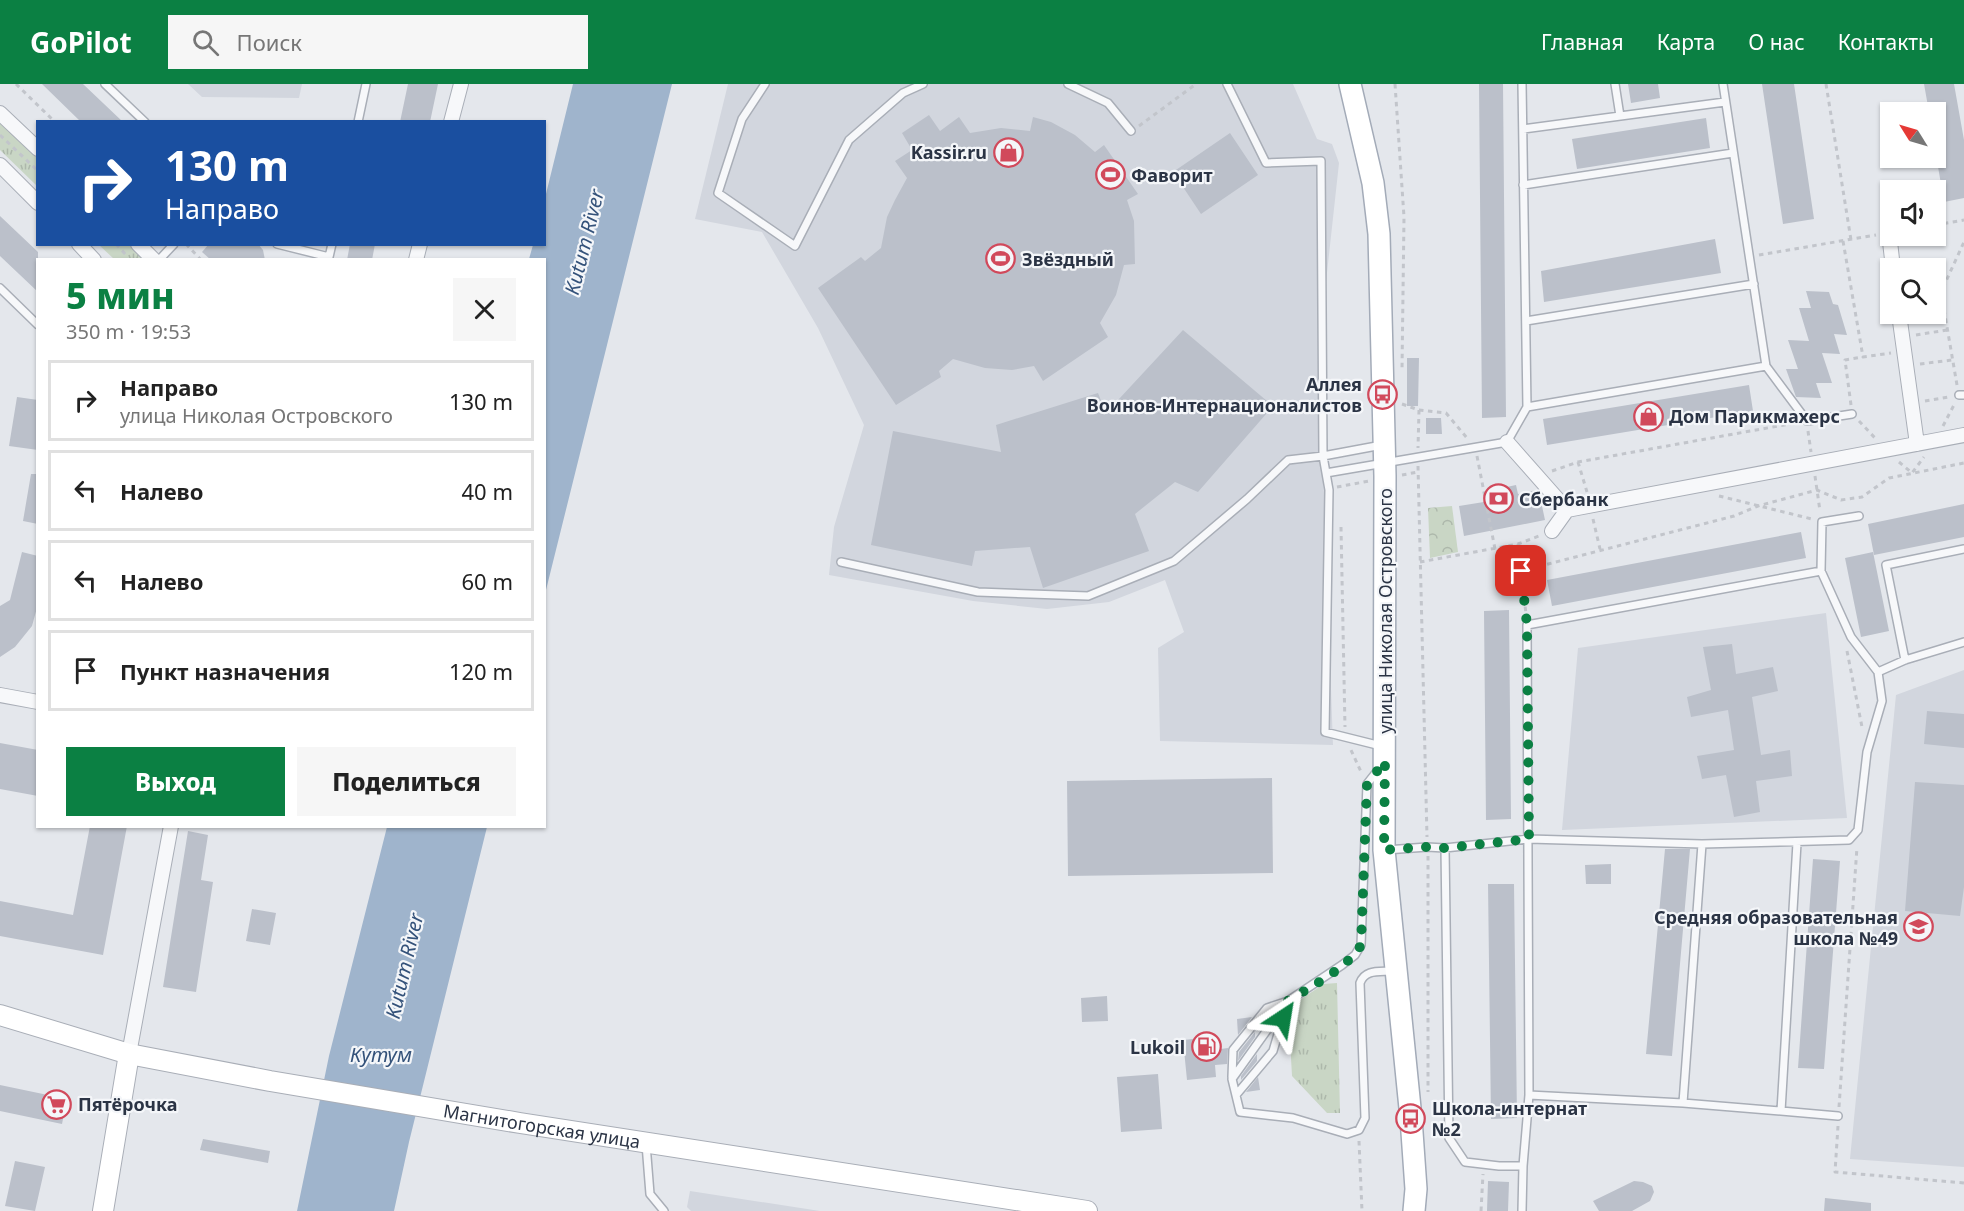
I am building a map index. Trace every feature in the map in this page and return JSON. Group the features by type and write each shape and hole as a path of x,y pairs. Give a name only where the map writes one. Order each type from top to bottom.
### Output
{"main road":[{"name":"улица Николая Островского","path":"1350,84 1373,183 1379,234 1384,453 1384,850 1412,1118 1416,1190 1414,1211"},
{"name":"Магнитогорская улица","path":"0,1015 129,1054 270,1081 520,1123 1087,1211"},
{"path":"103,1211 129,1054"}],"street":[{"path":"452,120 461,84"},
{"path":"0,113 36,147"},
{"path":"0,165 36,201"},
{"path":"81,246 92,258"},
{"path":"140,246 151,258"},
{"path":"1900,324 1917,444"},
{"path":"1552,531 1568,510 1964,435"},
{"path":"1507,442 1568,510"},
{"path":"0,695 36,702"},
{"path":"129,1054 171,828"}],"lane":[{"path":"105,84 143,120"},
{"path":"358,120 366,84"},
{"path":"765,84 742,119 718,193 795,246 849,140 903,93 923,84"},
{"path":"1068,84 1108,104 1131,132"},
{"path":"1227,84 1266,163 1321,161 1323,456 1329,490 1325,732 1345,737 1385,754 1367,784 1361,945 1355,955 1342,965 1288,1001 1267,1008 1233,1050 1232,1079 1240,1112 1293,1118 1347,1134 1359,1130 1365,1118 1360,983 1367,973 1398,970"},
{"path":"841,562 978,592 1088,596 1174,561 1247,499 1288,460 1384,453 1418,457 1507,442 1527,406 1522,84"},
{"path":"1615,84 1620,116"},
{"path":"1723,84 1766,366 1806,421 1852,414"},
{"path":"1522,129 1725,102"},
{"path":"1523,185 1733,153"},
{"path":"161,258 172,246"},
{"path":"286,246 329,256 332,246"},
{"path":"1526,321 1754,284"},
{"path":"0,288 36,323"},
{"path":"1527,406 1766,366"},
{"path":"1326,473 1384,453"},
{"path":"1384,850 1445,848 1529,839 1702,844 1849,840 1858,830 1867,752 1882,701 1878,672 1851,637 1821,571 1822,522 1858,516"},
{"path":"1905,660 1886,565 1964,549"},
{"path":"1522,1211 1529,1095 1527,625 1821,571"},
{"path":"1878,672 1905,660 1964,642"},
{"path":"1781,1111 1797,843"},
{"path":"1683,1103 1702,844"},
{"path":"1445,848 1449,1138 1466,1162 1523,1166"},
{"path":"1232,1079 1288,1001"},
{"path":"1236,1095 1273,1051 1288,1001"},
{"path":"1529,1095 1683,1103 1838,1116"},
{"path":"646,1142 650,1194 664,1211"}],"path":[{"path":"16,84 53,120"},
{"path":"1131,132 1196,84"},
{"path":"1395,84 1404,217 1402,369"},
{"path":"1826,84 1851,240"},
{"path":"0,135 36,169"},
{"path":"1946,223 1964,220"},
{"path":"1749,256 1880,235"},
{"path":"1843,241 1863,357"},
{"path":"1912,403 1962,395 1953,360 1941,292 1964,242"},
{"path":"118,246 130,258"},
{"path":"188,246 199,258"},
{"path":"1902,337 1947,330"},
{"path":"1886,450 1852,414 1845,360 1863,357 1953,360"},
{"path":"1402,393 1402,405 1419,410 1446,413 1476,447 1495,549"},
{"path":"1419,410 1418,457 1427,847 1428,1099"},
{"path":"1537,476 1578,462 1806,421"},
{"path":"1578,462 1591,506 1600,549"},
{"path":"1521,571 1734,516 1758,506 1817,490 1841,500 1862,497 1889,478 1964,463"},
{"path":"1717,496 1822,522"},
{"path":"1341,522 1345,737 1367,784"},
{"path":"1420,562 1518,544 1552,531"},
{"path":"1518,544 1527,625"},
{"path":"1846,648 1867,752"},
{"path":"1858,830 1835,1172 1964,1183"},
{"path":"1359,1130 1362,1211"},
{"path":"1481,1211 1484,1164"}],"shaded area":[{"path":"188,84 302,84 299,98 202,97"},
{"path":"728,84 1293,84 1317,139 1332,144 1339,163 1325,291 1323,466 1333,745 1160,741 1158,648 1184,632 1165,580 1109,602 1047,609 973,601 829,575 834,527 864,425 818,328 762,232 695,219"},
{"path":"1826,613 1847,818 1562,830 1578,648"},
{"name":"Средняя образовательная школа №49","path":"1964,670 1964,1167 1850,1159 1896,695"},
{"path":"690,1191 820,1211 691,1211 687,1207"}],"green space":[{"path":"0,122 36,157 36,185 0,150"},
{"path":"100,246 130,246 144,258 113,258"},
{"path":"1452,506 1458,552 1430,558 1428,508"},
{"path":"1337,983 1340,1113 1327,1113 1292,1076 1290,1040 1295,1003 1324,984"}],"water":[{"name":"Kutum River","path":"573,84 672,84 546,590 546,258 529,258 533,246 546,246 546,194"},
{"name":"Кутум","path":"387,828 487,828 394,1211 297,1211 329,1056"}],"building":[{"path":"42,84 83,84 121,120 79,120"},
{"path":"408,84 438,84 430,120 400,120"},
{"path":"1479,84 1503,84 1506,417 1482,418"},
{"path":"1628,84 1658,84 1660,98 1631,103"},
{"path":"1762,84 1794,84 1814,219 1783,224"},
{"path":"1924,84 1954,84 1964,140 1964,198 1946,202 1946,180 1940,180 1938,168 1946,168 1946,102 1927,102"},
{"name":"Звёздный","path":"929,115 940,131 959,117 970,133 1001,128 1030,131 1033,117 1051,122 1075,135 1095,152 1104,145 1138,194 1127,200 1134,221 1135,264 1124,265 1116,295 1100,323 1108,337 1043,381 1034,366 1012,370 985,368 953,359 939,371 941,377 896,405 818,288 861,257 865,261 881,248 887,217 907,178 895,161 912,150 902,133"},
{"path":"1706,118 1710,148 1577,169 1572,139"},
{"path":"1230,133 1258,175 1201,214 1173,172"},
{"path":"0,216 38,252 36,290 0,256"},
{"path":"1715,239 1721,273 1544,302 1541,271"},
{"path":"207,246 260,246 265,258 209,258 202,252"},
{"path":"350,246 375,246 372,258 347,258"},
{"path":"1806,291 1829,292 1833,304 1838,305 1847,335 1834,334 1840,354 1822,353 1832,383 1816,383 1821,398 1796,397 1786,369 1798,369 1788,340 1809,341 1799,308 1811,308"},
{"path":"1183,330 1273,406 1198,492 1175,482 1135,514 1149,551 1043,588 1030,547 975,551 972,566 871,545 893,431 1001,452 996,425 1098,393 1106,413"},
{"path":"1407,358 1419,358 1418,406 1407,406"},
{"path":"1749,385 1753,411 1547,445 1543,419"},
{"path":"17,397 36,400 36,450 9,446"},
{"path":"1426,418 1441,418 1442,434 1426,434"},
{"path":"31,474 36,474 36,524 23,521"},
{"path":"1516,485 1518,494 1537,490 1539,492 1545,520 1464,536 1459,506 1490,501 1488,491"},
{"path":"1964,504 1964,537 1874,555 1868,524"},
{"path":"1801,532 1806,558 1552,606 1547,580"},
{"path":"22,552 36,556 36,611 32,626 15,647 0,657 0,606 10,600"},
{"path":"1873,552 1889,631 1861,637 1845,558"},
{"path":"1509,610 1511,819 1486,820 1484,611"},
{"path":"1732,644 1736,674 1773,667 1778,691 1752,697 1761,755 1790,750 1792,776 1756,781 1760,812 1734,817 1726,775 1702,779 1697,756 1734,750 1728,710 1691,717 1687,697 1711,690 1703,647"},
{"path":"1927,711 1964,714 1964,748 1924,744"},
{"path":"0,743 36,750 36,796 0,789"},
{"path":"1272,778 1273,873 1068,876 1067,781"},
{"path":"1915,782 1964,785 1964,887 1960,916 1905,911"},
{"path":"90,828 127,828 103,955 0,936 0,901 73,915"},
{"path":"188,831 208,835 201,880 213,882 196,992 163,987"},
{"path":"1665,849 1690,849 1672,1056 1646,1054"},
{"path":"1813,859 1840,861 1824,1069 1798,1068"},
{"path":"1611,864 1611,884 1586,884 1585,865"},
{"path":"1488,884 1514,884 1517,1118 1491,1119"},
{"path":"252,909 276,913 270,945 246,941"},
{"path":"1107,996 1108,1021 1082,1022 1081,998"},
{"path":"1252,1017 1238,1035 1237,1019"},
{"path":"1255,1032 1255,1037 1238,1061 1239,1052"},
{"path":"1212,1037 1213,1050 1228,1048 1227,1064 1215,1065 1216,1077 1187,1080 1183,1040"},
{"path":"1257,1054 1257,1061 1241,1080 1241,1076"},
{"path":"1158,1074 1162,1129 1121,1132 1117,1077"},
{"path":"1258,1077 1260,1090 1246,1092"},
{"path":"0,1085 67,1099 62,1124 0,1111"},
{"path":"203,1139 270,1151 268,1163 200,1150"},
{"path":"15,1161 45,1167 35,1211 5,1206"},
{"path":"1488,1181 1509,1182 1508,1211 1487,1211"},
{"path":"1634,1181 1652,1186 1654,1192 1650,1201 1632,1211 1599,1211 1593,1201"},
{"path":"1825,1198 1871,1203 1871,1211 1824,1211"}],"place":[{"name":"Kassir.ru","path":"1008,152"},
{"name":"Фаворит","path":"1110,175"},
{"name":"Звёздный","path":"1001,259"},
{"name":"Аллея Воинов-Интернационалистов","path":"1383,394"},
{"name":"Дом Парикмахерс","path":"1648,416"},
{"name":"Сбербанк","path":"1498,499"},
{"name":"Средняя образовательная школа №49","path":"1919,927"},
{"name":"Lukoil","path":"1206,1047"},
{"name":"Пятёрочка","path":"57,1104"},
{"name":"Школа-интернат №2","path":"1411,1118"}],"route":[{"path":"1283,1018 1288,1001 1342,965 1355,955 1361,945 1367,784 1385,761 1384,850 1445,848 1529,839 1527,625 1521,571"}]}
